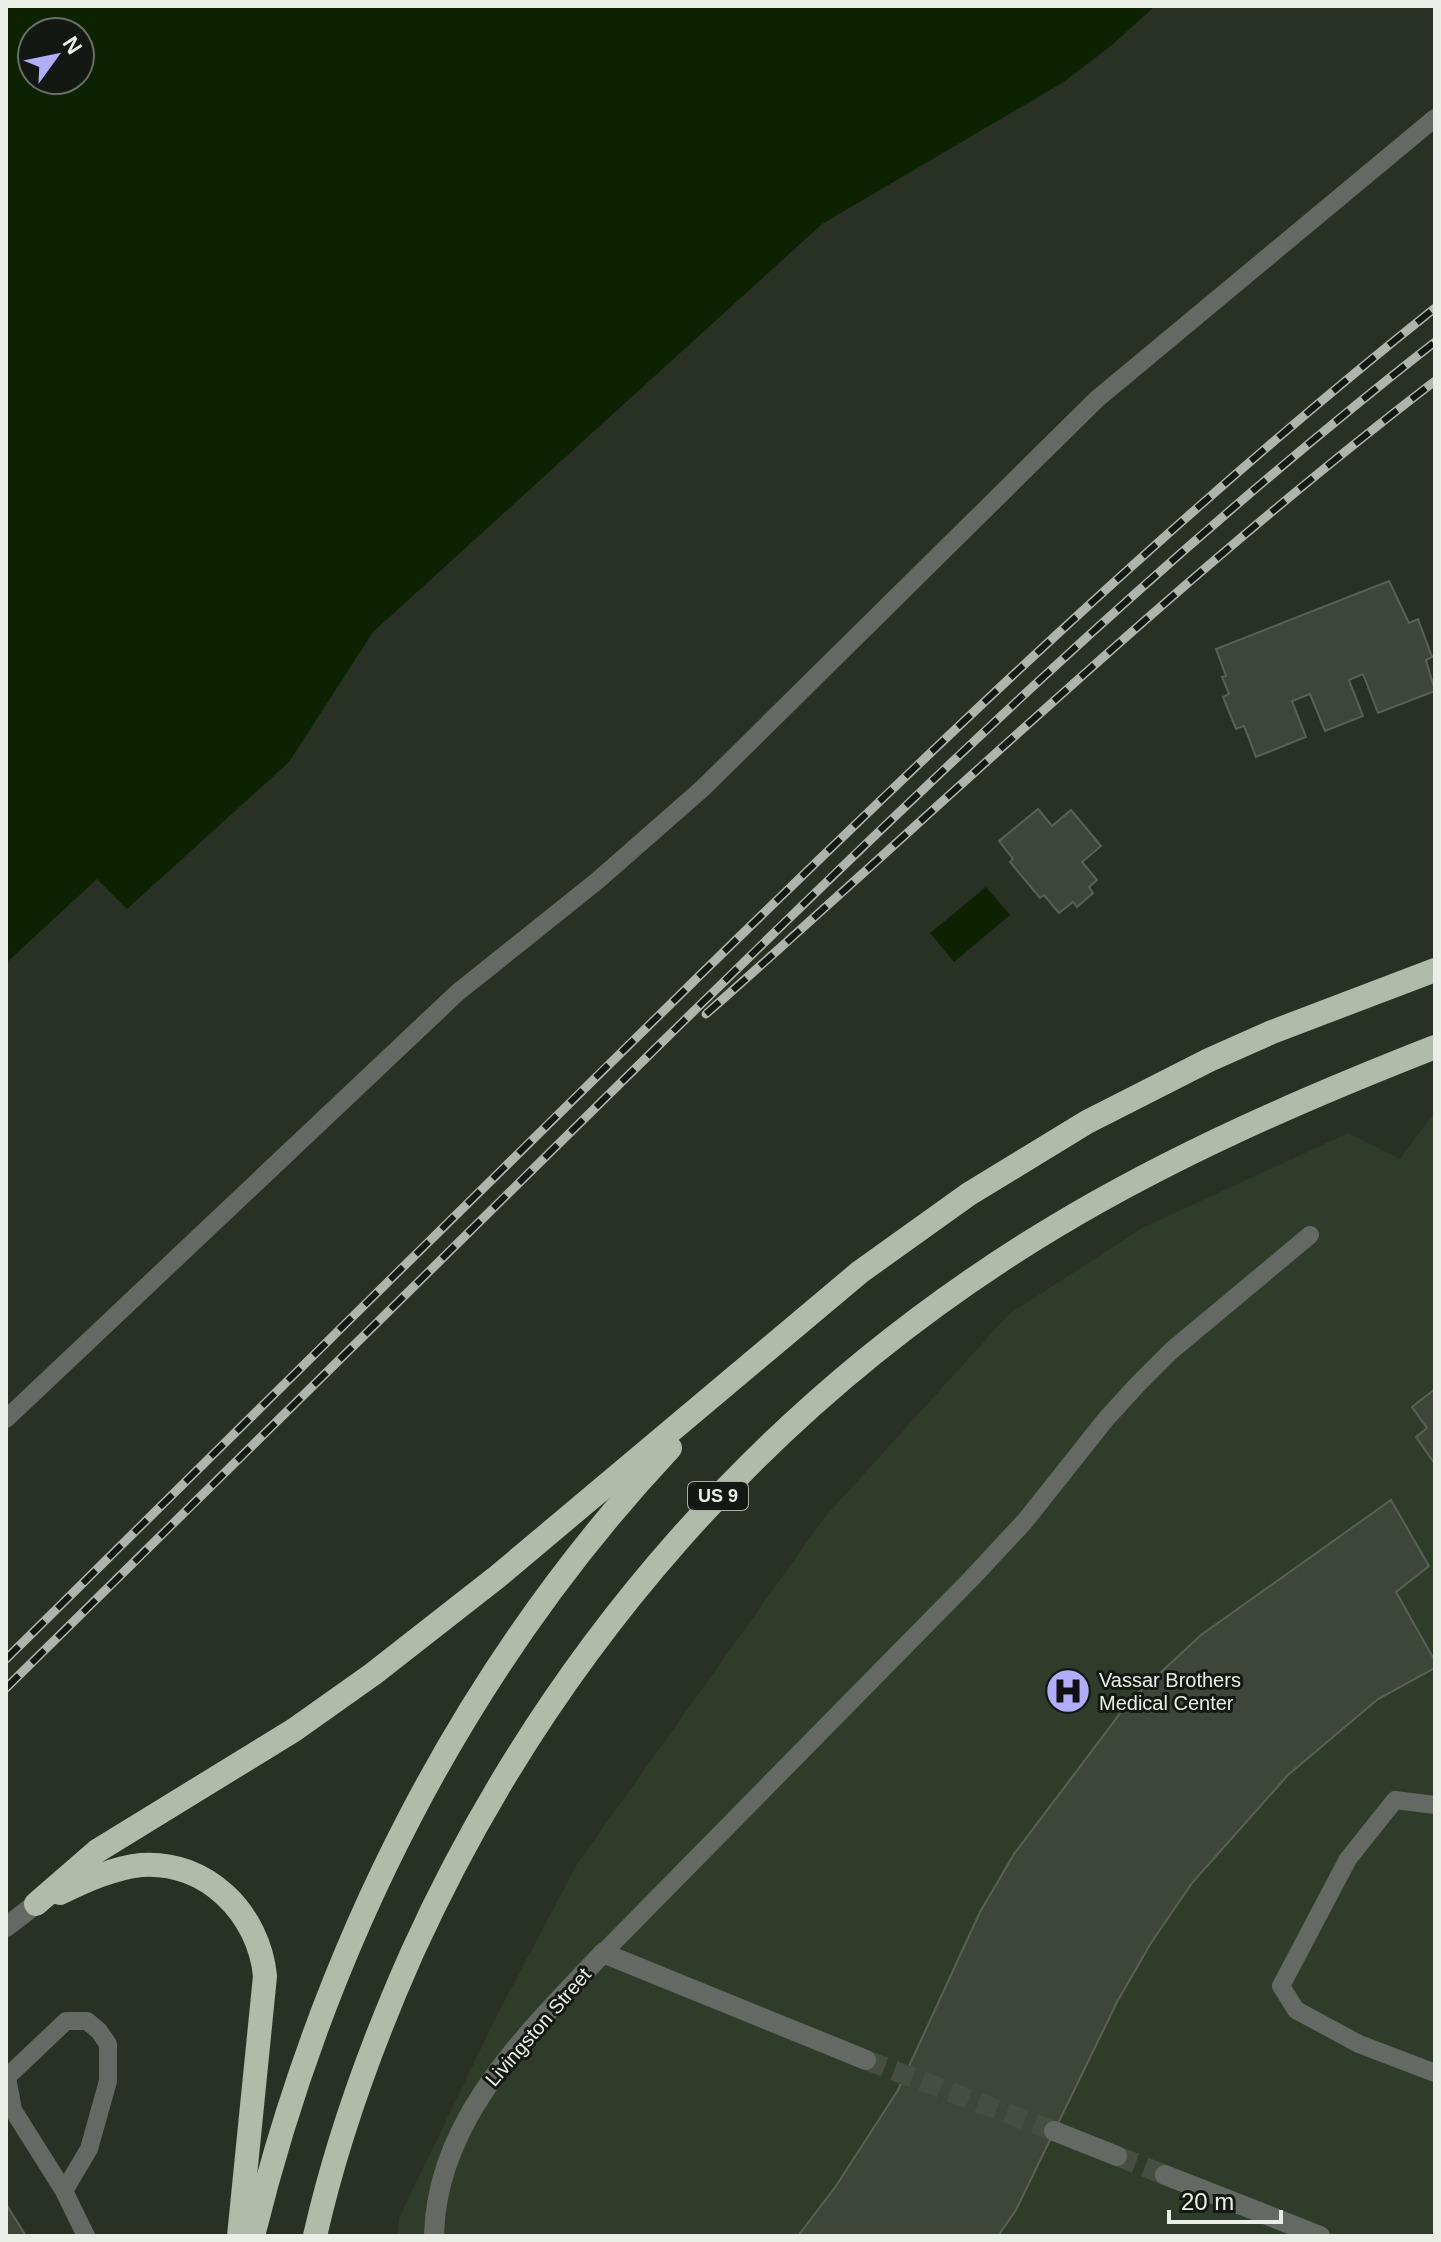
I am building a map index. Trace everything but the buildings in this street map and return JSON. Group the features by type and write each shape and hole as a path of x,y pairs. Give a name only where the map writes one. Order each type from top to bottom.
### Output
{"highway":[{"path":"36,1904 97,1851 280,1739 373,1674 497,1577 860,1272 916,1230 1087,1122 1185,1072 1272,1032 1435,970"},
{"name":"US 9","path":"315,2236 333,2167 377,2036 460,1853 500,1781 567,1678 606,1624 689,1526 739,1474 837,1384 941,1302 1031,1242 1171,1162 1282,1111 1435,1047"},
{"path":"253,2236 288,2108 334,1979 389,1856 421,1794 492,1678 571,1566 661,1459 756,1361"},
{"path":"36,1904 121,1869 163,1865 186,1870 207,1880 225,1894 251,1925 263,1958 265,1976 239,2236"}],"street":[{"path":"6,1927 36,1904"},
{"name":"Livingston Street","path":"434,2236 439,2193 450,2157 477,2101 508,2057 603,1953 866,2060"},
{"path":"1054,2131 1117,2156"},
{"path":"1165,2175 1320,2236"}],"lane":[{"path":"6,1419 457,993 597,881 703,788 1097,399 1435,118"},
{"path":"603,1953 972,1578 1025,1521 1106,1419 1138,1384 1171,1351 1310,1235"},
{"path":"1435,1805 1395,1800 1348,1859 1281,1986 1296,2010 1359,2044 1435,2073"},
{"path":"64,2191 89,2149 108,2081 108,2044 87,2021 66,2021 7,2077 13,2110 64,2191 86,2236"}],"shaded area":[{"path":"6,6 1155,6 1112,45 1062,83 822,224 373,632 289,762 127,909 97,879 6,963"},
{"path":"986,887 1010,915 954,962 930,933"},
{"name":"Vassar Brothers Medical Center","path":"1435,1111 1435,2236 398,2236 399,2218 498,2013 577,1864 824,1518 1008,1315 1142,1228 1348,1133 1400,1159"}],"tunnel":[{"path":"866,2060 1054,2131"},
{"path":"1117,2156 1165,2175"}],"railway":[{"path":"6,1659 696,979 966,719 1149,550 1435,308"},
{"path":"6,1688 938,775 1231,510 1435,342"},
{"path":"706,1014 1155,611 1435,381"}],"place":[{"name":"Vassar Brothers Medical Center","path":"1068,1691"}]}
